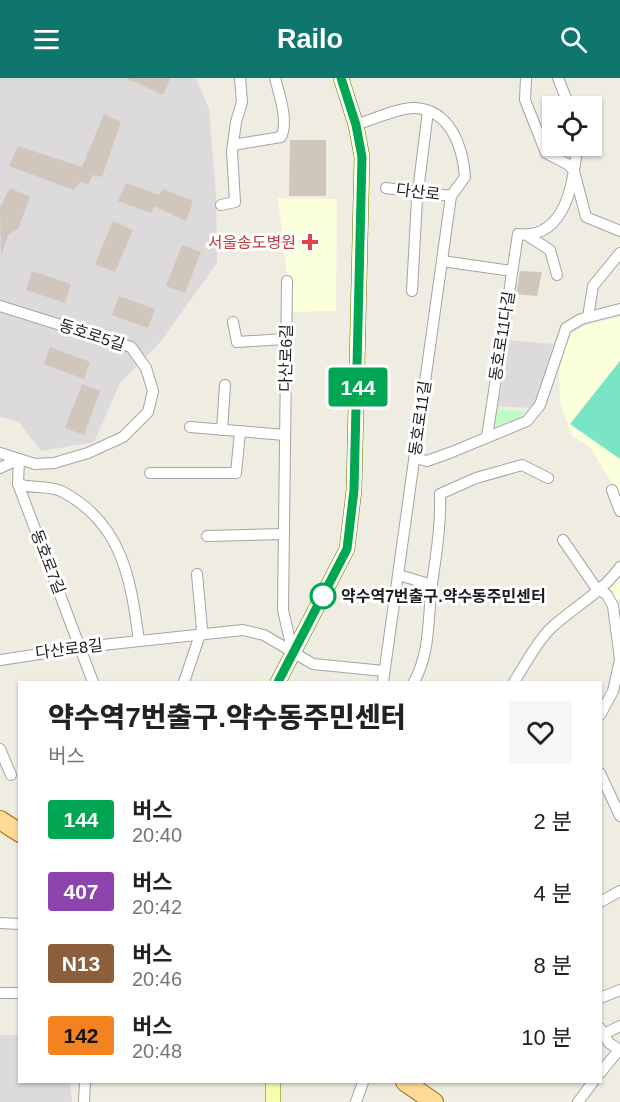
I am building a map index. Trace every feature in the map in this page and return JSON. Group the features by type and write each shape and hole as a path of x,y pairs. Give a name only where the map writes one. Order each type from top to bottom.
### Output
{"main road":[{"path":"279,681 347,549 360,337 362,157 356,125 341,78"},
{"path":"0,820 18,831"},
{"path":"273,1083 273,1102"},
{"path":"408,1083 434,1102"}],"street":[{"path":"221,205 234,202 233,145 242,102 240,78"},
{"path":"233,145 281,137 283,132 282,106 275,78"},
{"path":"526,78 525,100 546,153 569,165 574,171 586,217 620,231"},
{"path":"558,78 565,96"},
{"path":"356,125 414,108 428,111 417,192 412,291"},
{"name":"동호로11길","path":"383,681 451,196 465,177 458,140 447,123 428,111"},
{"path":"523,235 537,235 556,222 572,187 576,156"},
{"name":"다산로","path":"386,188 451,196"},
{"path":"523,235 550,250 557,275"},
{"name":"동호로11다길","path":"487,437 512,271 523,235"},
{"path":"588,317 593,286 620,253"},
{"path":"442,261 512,271"},
{"name":"다산로6길","path":"287,281 284,619 293,654"},
{"name":"동호로5길","path":"0,306 131,347 146,368 153,391 148,412 123,437 88,453 54,463 35,464 0,453"},
{"path":"415,458 427,461 527,421 540,405 566,328 588,317 620,309"},
{"path":"233,322 237,342 285,339"},
{"path":"222,430 225,385"},
{"path":"190,427 285,435"},
{"path":"150,473 236,473 240,432"},
{"path":"0,468 19,459"},
{"name":"동호로7길","path":"19,459 18,484 93,681"},
{"path":"414,681 422,666 430,627 432,585 438,556 440,494 476,478 522,465 548,478"},
{"path":"18,484 31,488 60,490 89,511 103,526 122,558 130,579 140,641"},
{"path":"612,490 620,510"},
{"path":"207,536 284,534"},
{"path":"563,540 594,585 617,604 620,654 608,700 602,712"},
{"path":"515,681 549,630 608,583 620,567"},
{"path":"184,681 202,629 197,574"},
{"path":"399,576 432,585"},
{"name":"다산로8길","path":"0,660 81,647 243,630 264,635 293,654"},
{"path":"293,654 313,664 384,671"},
{"path":"608,700 620,705"},
{"path":"0,749 10,775"},
{"path":"602,777 620,816"},
{"path":"602,901 620,891"},
{"path":"0,923 18,924"},
{"path":"602,997 620,990"},
{"path":"0,993 18,993"},
{"path":"602,1071 620,1050 609,1043 602,1031 620,1026"},
{"path":"84,1102 85,1083"},
{"path":"356,1102 363,1083"},
{"path":"578,1102 589,1083"}],"shaded area":[{"path":"0,78 196,78 209,109 216,195 217,263 161,341 120,383 94,442 41,451 19,422 0,417"},
{"name":"서울송도병원","path":"278,198 337,199 336,311 291,312"},
{"path":"620,317 620,497 590,447 573,437 560,404 559,369 569,334 587,325"},
{"path":"507,340 553,344 539,396 532,408 496,406 501,390"},
{"path":"620,574 620,599 616,601 609,590"},
{"path":"0,1035 18,1035 18,1083 70,1083 72,1102 0,1102"}],"green space":[{"path":"620,361 620,459 570,424"},
{"path":"498,409 524,412 520,417 495,426"}],"building":[{"path":"126,78 171,78 163,95"},
{"path":"104,114 121,122 102,177 93,175 88,184 80,182 74,190 9,166 18,146 82,167"},
{"path":"290,140 326,140 326,196 289,196"},
{"path":"126,183 159,195 163,189 193,201 186,221 154,206 151,213 118,201"},
{"path":"10,188 30,197 18,229 9,234 1,255 0,207"},
{"path":"113,221 133,230 115,272 95,264"},
{"path":"182,245 201,252 185,293 166,286"},
{"path":"32,271 71,284 65,303 26,290"},
{"path":"520,271 542,272 537,296 516,294"},
{"path":"119,296 155,309 148,328 112,315"},
{"path":"50,347 90,362 84,379 44,364"},
{"path":"82,384 100,391 84,435 65,428"}],"bus line":[{"name":"144","path":"279,681 347,549 354,490 360,337 362,157 356,125 341,78"}],"place":[{"name":"서울송도병원","path":"310,242"},
{"name":"약수역7번출구.약수동주민센터","path":"323,596"}]}
